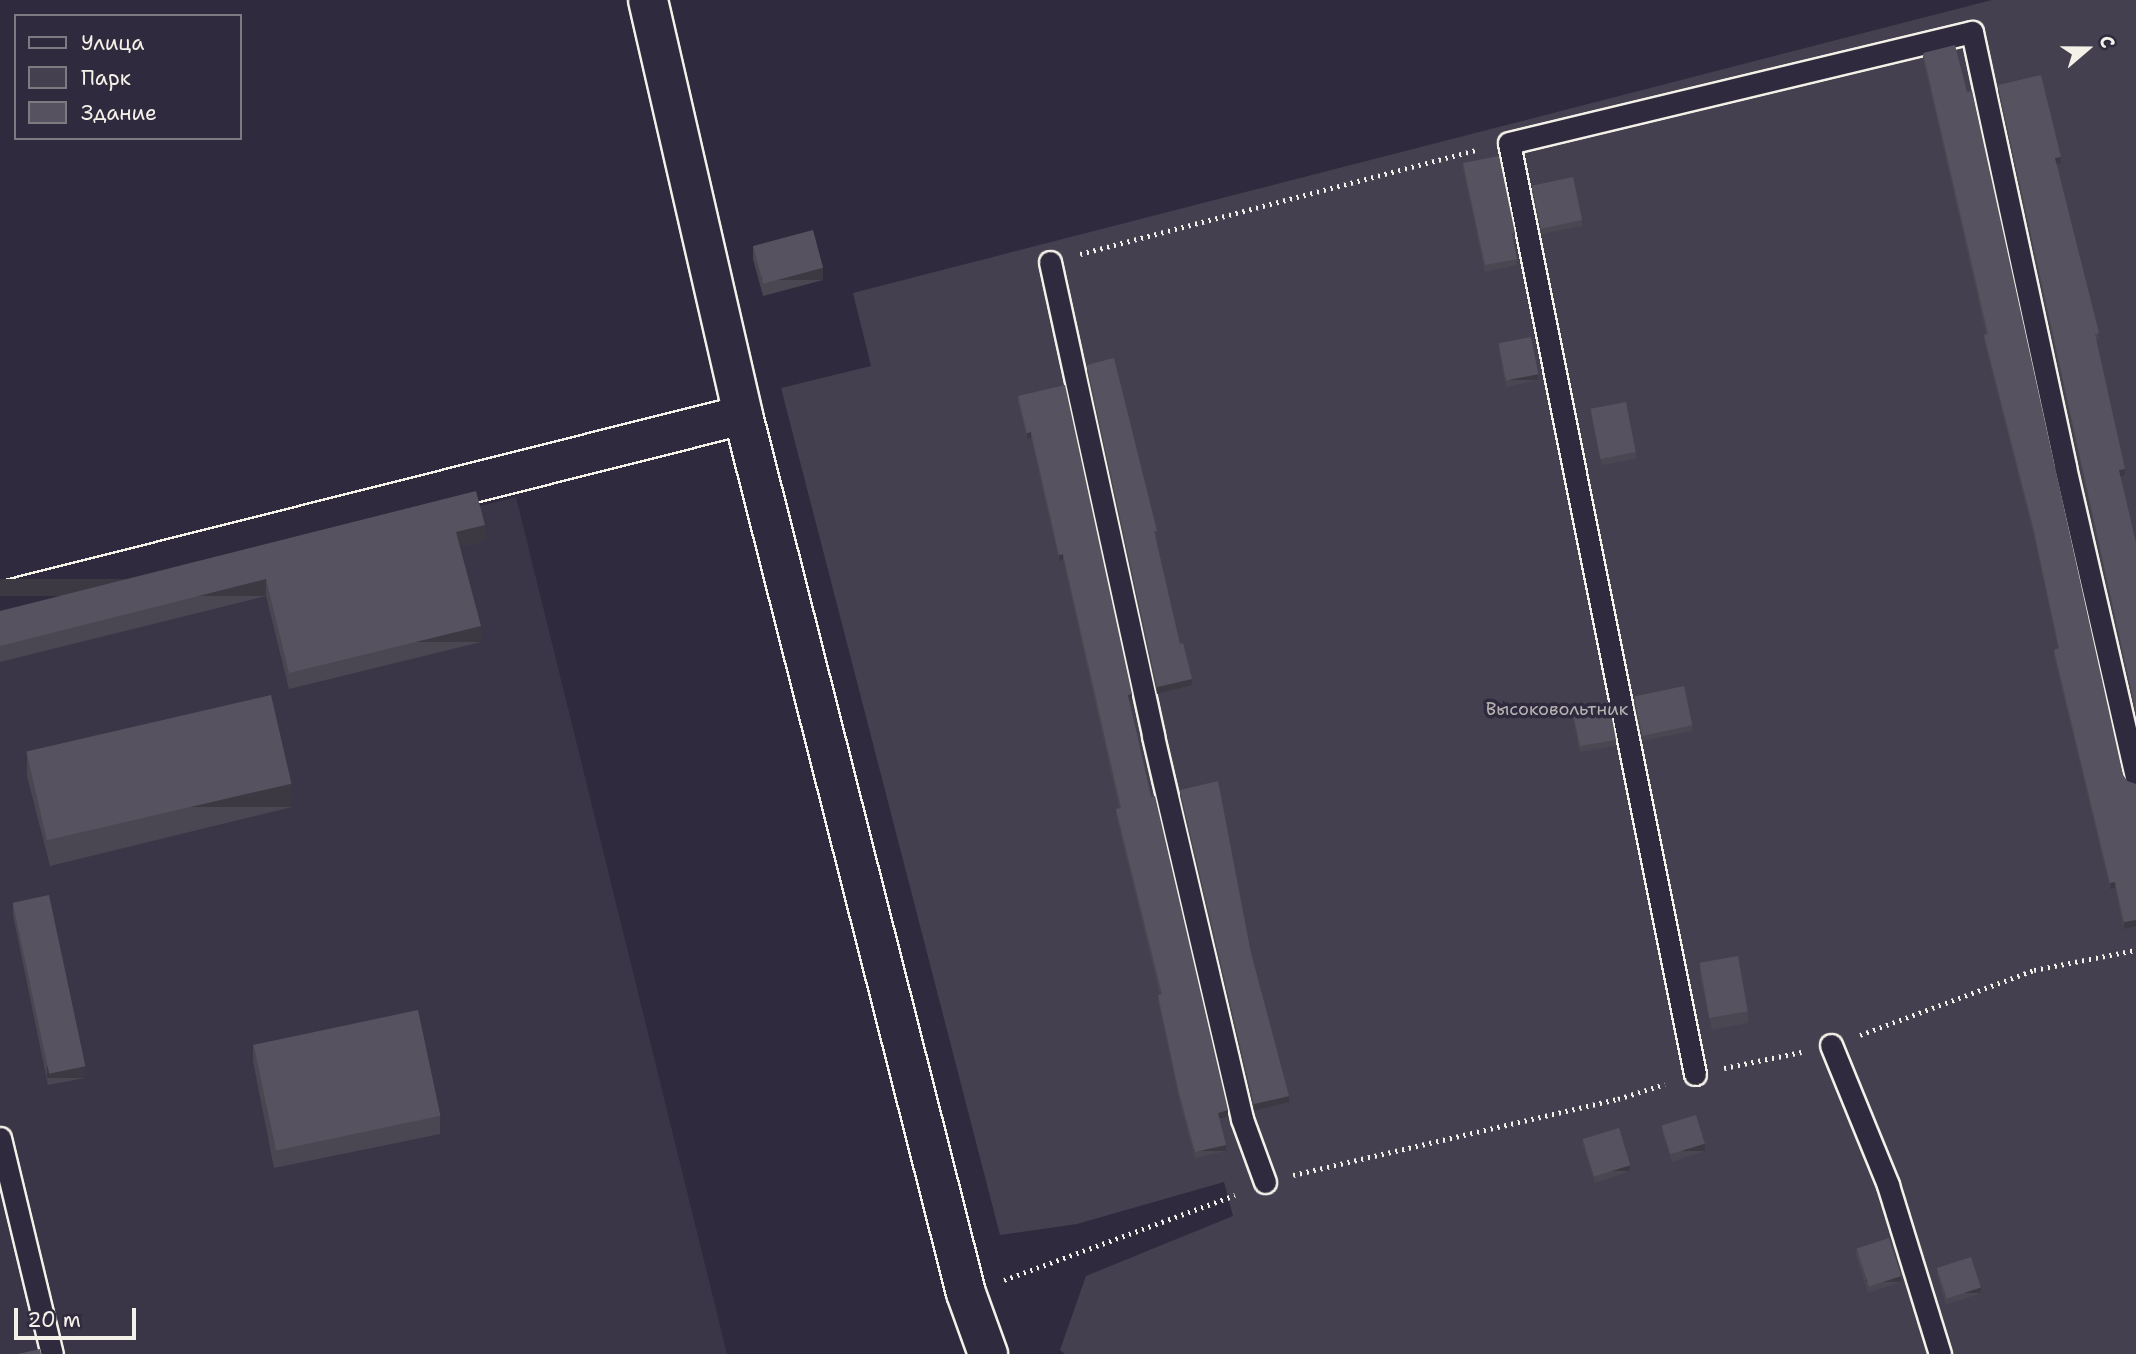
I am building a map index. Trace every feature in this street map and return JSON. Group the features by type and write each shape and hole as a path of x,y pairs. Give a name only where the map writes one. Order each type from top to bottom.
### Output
{"street":[{"path":"648,0 743,415 966,1293 988,1354"},
{"path":"0,602 743,415"}],"lane":[{"path":"1695,1073 1509,143 1972,32 2064,467 2136,778"},
{"path":"1050,262 1156,750 1239,1105 1265,1182"},
{"path":"1831,1045 1888,1185 1940,1354"},
{"path":"0,1138 52,1354"}],"path":[{"path":"1050,262 1407,167 1509,143"},
{"path":"966,1293 1228,1198 1265,1182 1618,1099 1695,1073 1831,1045 2034,970 2136,950"}],"shaded area":[{"path":"516,497 727,1354 0,1354 0,625"}],"green space":[{"name":"Высоковольтник","path":"1992,0 2136,0 2136,1354 1065,1354 1060,1350 1086,1276 1233,1216 1224,1182 1077,1224 1000,1235 781,388 871,366 853,293"}],"building":[{"path":"1955,45 1967,92 1972,91 2123,775 2127,781 2136,784 2136,920 2124,922 2115,882 2110,883 2054,650 2059,648 2034,531 1984,335 1988,334 1923,53"},
{"path":"2041,75 2061,157 2055,158 2099,333 2095,334 2125,469 2119,470 2136,543 2136,711 1998,85"},
{"path":"1499,156 1515,233 1512,234 1517,259 1485,265 1463,163"},
{"path":"1573,177 1582,220 1541,229 1532,186"},
{"path":"813,230 823,268 763,284 753,246"},
{"path":"1531,337 1538,374 1506,381 1499,343"},
{"path":"1114,358 1157,531 1154,531 1180,644 1183,643 1192,679 1157,687 1087,365"},
{"path":"1065,385 1132,694 1128,695 1151,797 1155,796 1228,1110 1218,1113 1226,1145 1195,1152 1158,995 1162,994 1116,809 1121,808 1063,554 1059,555 1031,432 1027,433 1018,396"},
{"path":"1626,402 1636,452 1600,459 1591,409"},
{"path":"476,491 485,525 456,532 481,626 289,673 266,579 0,646 0,611"},
{"path":"1684,686 1692,725 1642,736 1634,697"},
{"path":"271,695 291,784 47,840 26,751"},
{"path":"1609,702 1616,740 1580,746 1573,713 1578,712 1578,708"},
{"path":"1218,781 1251,953 1289,1096 1254,1104 1180,790"},
{"path":"49,895 85,1066 49,1074 13,903"},
{"path":"1738,956 1748,1011 1709,1018 1700,963"},
{"path":"418,1010 440,1116 276,1151 254,1045"},
{"path":"1696,1115 1705,1144 1670,1154 1662,1126"},
{"path":"1619,1128 1630,1165 1594,1176 1583,1139"},
{"path":"1889,1238 1901,1276 1869,1287 1857,1249"},
{"path":"1971,1257 1981,1287 1947,1299 1937,1268"},
{"path":"40,1349 41,1354 18,1354"}]}
